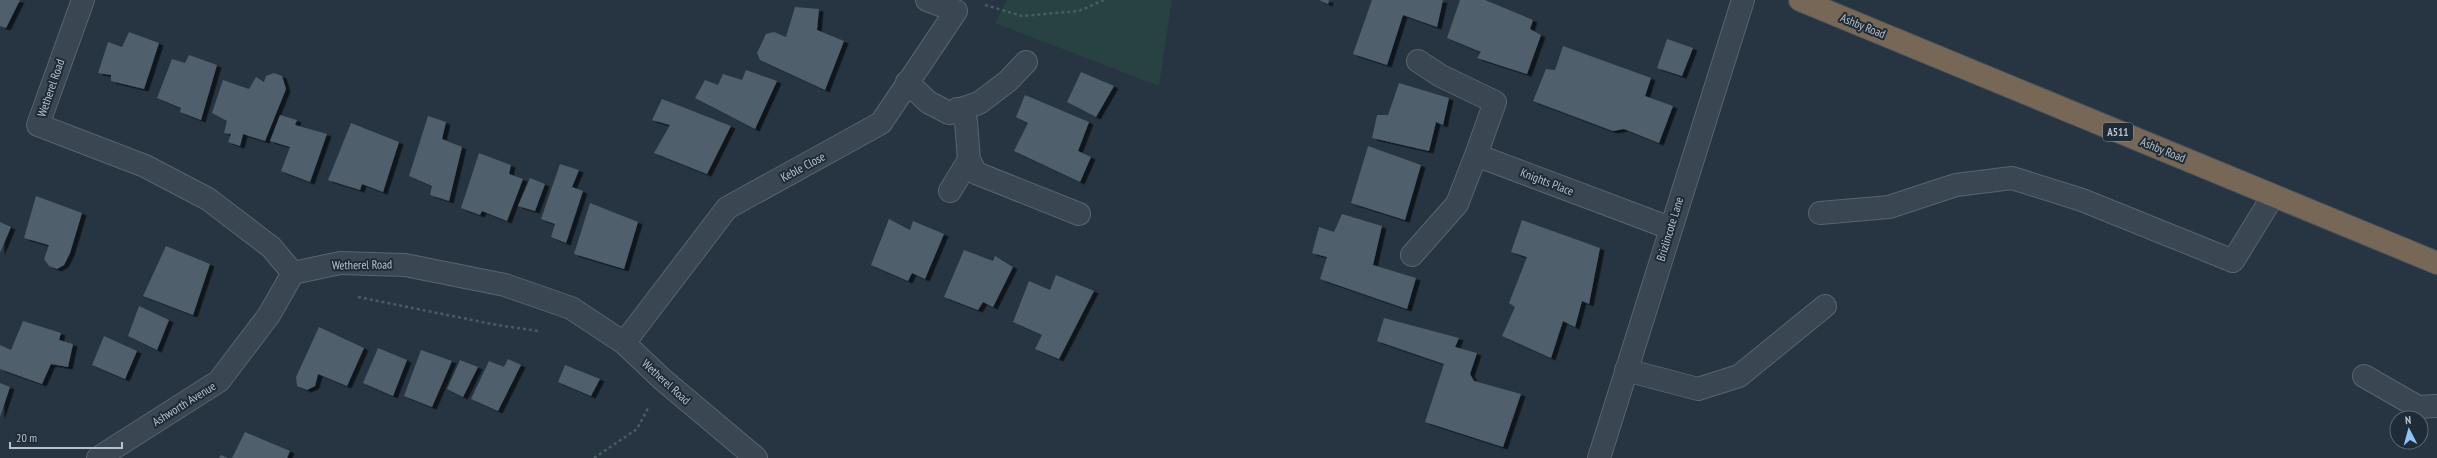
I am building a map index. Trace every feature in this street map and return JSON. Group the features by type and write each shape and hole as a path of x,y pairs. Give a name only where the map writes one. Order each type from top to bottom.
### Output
{"highway":[{"name":"Ashby Road","path":"1800,0 2437,263"}],"street":[{"name":"Wetherel Road","path":"83,0 38,125 145,166 208,199 271,247 293,273 340,263 405,265 505,285 571,308 624,343 662,379 756,458"},
{"path":"927,0 956,11"},
{"name":"Brizlincote Lane","path":"1599,458 1670,228 1744,0"},
{"name":"Keble Close","path":"624,343 727,208 881,123 907,82 956,11"},
{"path":"1412,255 1458,204 1496,102 1441,76 1418,61"},
{"path":"907,82 928,102 948,113 979,102 1008,81 1026,62"},
{"path":"957,109 966,121 970,160 976,172 1079,214"},
{"name":"Knights Place","path":"1476,155 1670,228"},
{"path":"950,191 970,160"},
{"path":"1820,213 1888,207 1956,185 2012,178 2082,200 2233,261 2273,196"},
{"name":"Ashworth Avenue","path":"98,458 219,381 269,315 293,273"},
{"path":"1626,370 1698,389 1739,376 1825,306"},
{"path":"2364,376 2418,407 2437,406"}],"path":[{"path":"956,11 982,4 1022,16 1050,14 1079,11 1104,0"},
{"path":"350,295 497,325 541,332"},
{"path":"594,458 637,429 662,379"}],"green space":[{"path":"1007,0 1172,0 1159,86 995,23"}],"building":[{"path":"0,0 20,0 6,28 0,26"},
{"path":"1319,0 1329,0 1328,4"},
{"path":"1372,0 1443,0 1437,27 1403,15 1387,65 1353,54"},
{"path":"1460,0 1485,0 1533,20 1530,29 1541,35 1527,74 1477,58 1481,52 1447,38"},
{"path":"795,7 819,9 817,30 844,41 825,90 760,60 757,53 766,34 774,32 786,37"},
{"path":"129,32 159,43 144,89 111,81 111,75 98,73 108,42 122,47"},
{"path":"1667,39 1693,48 1682,76 1657,68"},
{"path":"1563,46 1651,78 1645,96 1673,106 1659,143 1624,129 1613,131 1533,101 1546,69 1555,70"},
{"path":"189,55 217,65 201,120 180,112 181,108 157,98 172,59 185,63"},
{"path":"746,70 777,81 755,129 695,98 705,80 718,85 723,74 742,80"},
{"path":"1081,72 1114,86 1096,117 1067,102"},
{"path":"274,73 282,76 286,89 265,141 243,134 240,146 228,142 231,134 224,133 227,121 212,113 223,80 249,89 256,77 264,82 266,76"},
{"path":"1399,83 1449,98 1443,125 1436,122 1429,151 1372,138 1377,115 1388,115"},
{"path":"1025,95 1089,122 1078,151 1091,157 1080,182 1014,151 1028,123 1016,117"},
{"path":"662,99 731,126 707,174 654,153 670,125 652,120"},
{"path":"280,115 297,120 295,125 327,134 310,182 281,171 290,147 270,141"},
{"path":"428,116 446,122 442,139 462,147 449,201 430,195 432,186 409,176"},
{"path":"351,123 399,142 383,192 362,184 360,190 328,180"},
{"path":"1368,146 1421,165 1405,220 1351,203"},
{"path":"479,153 511,165 509,174 523,179 507,221 482,211 480,215 461,208"},
{"path":"560,164 579,170 572,187 583,191 566,243 551,237 555,224 541,219"},
{"path":"530,178 545,184 535,211 518,206"},
{"path":"36,196 82,213 70,253 64,265 57,269 49,266 44,259 49,245 24,238"},
{"path":"590,203 638,222 624,269 574,254"},
{"path":"1342,214 1382,226 1373,265 1416,278 1407,309 1320,279 1327,257 1312,253 1319,227 1334,232"},
{"path":"889,219 910,230 913,221 944,234 925,279 912,273 908,281 871,265"},
{"path":"1522,220 1600,248 1589,304 1582,301 1575,327 1563,321 1551,358 1502,336 1515,307 1509,303 1527,257 1511,252"},
{"path":"0,222 11,227 0,253"},
{"path":"166,246 210,264 193,315 143,296"},
{"path":"964,250 993,261 995,256 1013,267 993,307 983,302 978,310 944,297"},
{"path":"1056,275 1094,291 1059,359 1035,349 1042,335 1013,322 1029,281 1050,290"},
{"path":"139,306 169,320 157,350 128,336"},
{"path":"1384,318 1459,338 1455,347 1477,353 1470,374 1474,381 1521,394 1503,447 1425,422 1444,364 1377,341"},
{"path":"23,321 61,333 59,340 73,344 68,367 51,364 42,384 0,369 0,345 11,350"},
{"path":"319,327 364,348 347,386 318,374 315,386 307,390 297,386 296,377"},
{"path":"104,336 137,351 125,379 92,365"},
{"path":"378,348 407,360 393,396 363,383"},
{"path":"421,350 452,361 432,407 404,396"},
{"path":"508,359 521,365 498,411 471,399 489,361 504,367"},
{"path":"460,360 478,367 463,397 447,389"},
{"path":"565,365 600,379 591,396 558,382"},
{"path":"0,383 10,387 0,417"},
{"path":"245,432 290,451 287,458 232,458"},
{"path":"221,455 228,458 219,458"}]}
